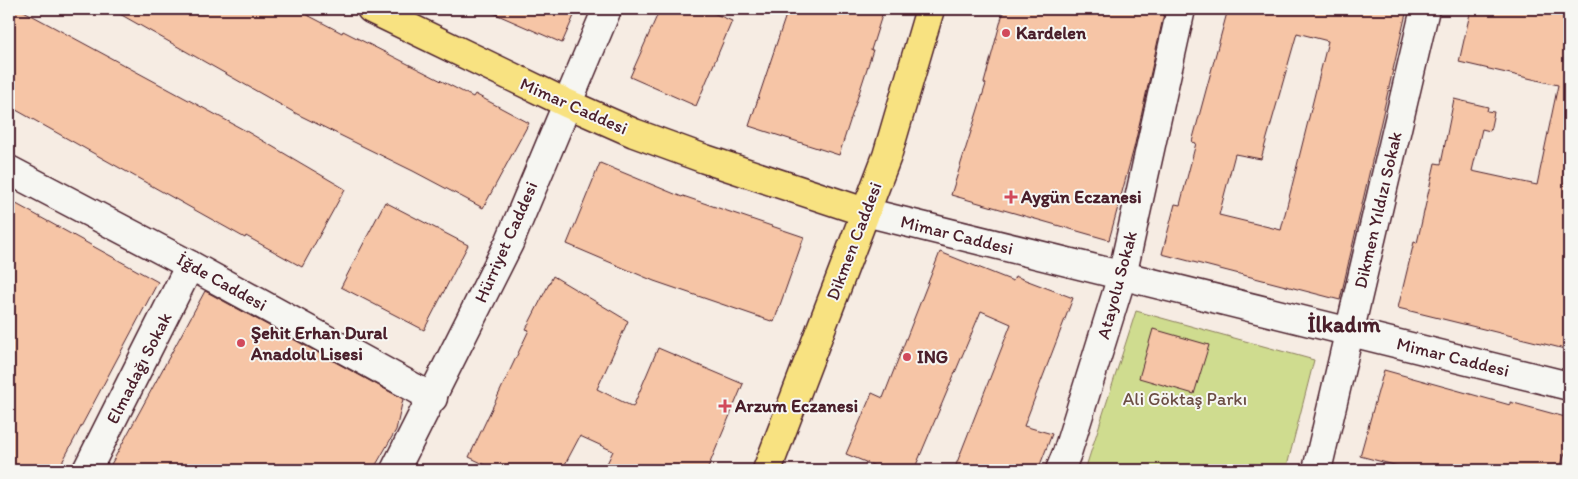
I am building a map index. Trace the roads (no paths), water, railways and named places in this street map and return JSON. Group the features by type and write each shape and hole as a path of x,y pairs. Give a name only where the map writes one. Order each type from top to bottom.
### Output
{"main road":[{"name":"Mimar Caddesi","path":"371,9 566,103 634,133 705,159 865,212"},
{"name":"Dikmen Caddesi","path":"767,470 887,156 930,9"}],"street":[{"name":"Hürriyet Caddesi","path":"395,470 509,243 606,9"},
{"name":"Atayolu Sokak","path":"1060,470 1067,454 1122,276 1181,9"},
{"name":"Dikmen Yıldızı Sokak","path":"1317,470 1425,9"},
{"name":"İğde Caddesi","path":"9,170 190,265 432,398"},
{"name":"Mimar Caddesi","path":"865,212 1569,386"},
{"name":"Elmadağı Sokak","path":"87,470 190,265"}],"place":[{"name":"Kardelen","path":"1006,33"},
{"name":"Aygün Eczanesi","path":"1011,197"},
{"name":"Şehit Erhan Dural Anadolu Lisesi","path":"241,343"},
{"name":"ING","path":"907,357"},
{"name":"Arzum Eczanesi","path":"725,406"}],"district":[{"name":"İlkadım","path":"1344,324"}],"park label":[{"name":"Ali Göktaş Parkı","path":"1185,399"}]}
